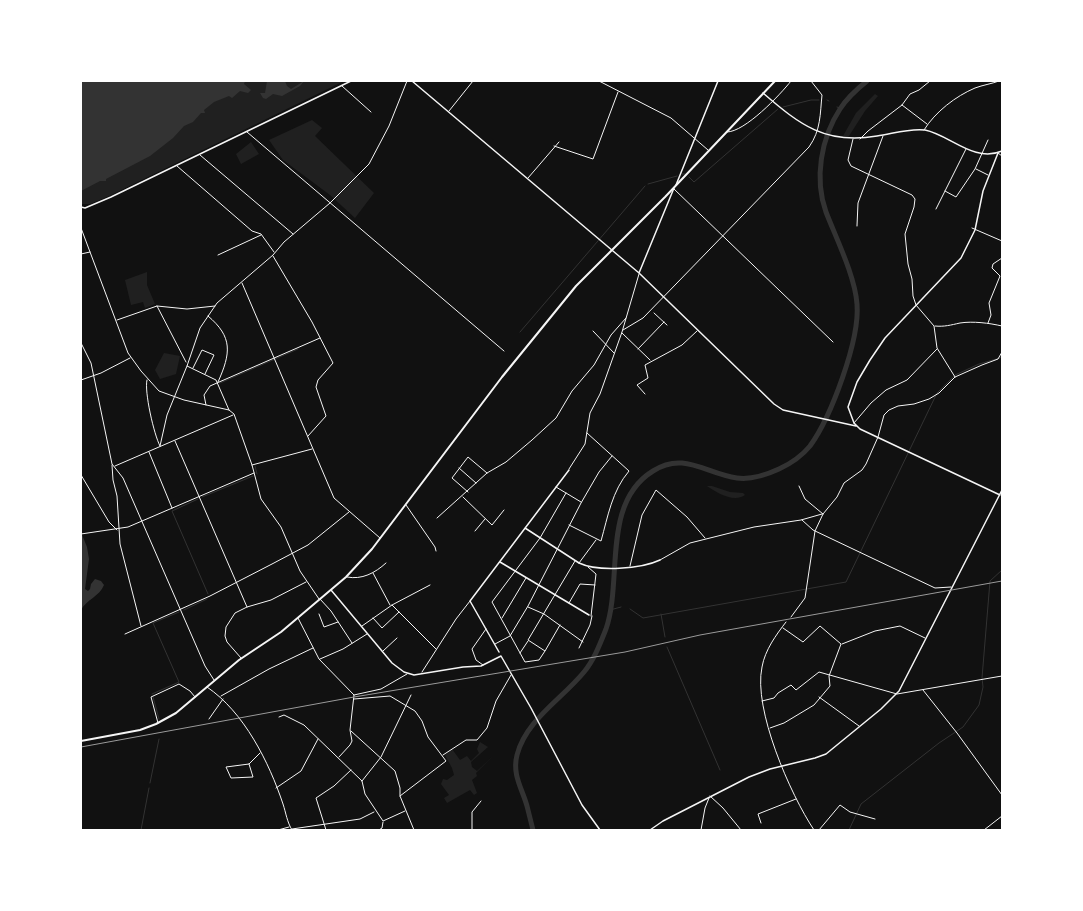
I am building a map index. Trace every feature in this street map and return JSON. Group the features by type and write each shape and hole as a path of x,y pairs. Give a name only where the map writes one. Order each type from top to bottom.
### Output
{"highway":[{"path":"81,741 132,732 158,723 176,713 241,658 278,635 346,577 380,538 544,323 576,286 674,188 775,81"}],"street":[{"path":"81,207 88,207 111,197 351,81"},
{"path":"160,447 165,421 198,333 208,315 215,306 330,203 369,164 389,126 407,81"},
{"path":"412,81 639,273 774,404 783,410 856,426 1000,495"},
{"path":"448,111 473,81"},
{"path":"599,81 671,118 709,151"},
{"path":"422,673 436,649 470,601 569,470 580,453 588,434 590,413 600,394 623,330 639,273 718,81"},
{"path":"727,132 732,132 744,126 791,81"},
{"path":"623,330 643,318 809,147 821,122 822,95 811,81"},
{"path":"860,139 902,105 910,94 919,90 930,81"},
{"path":"924,130 947,105 977,87 999,81"},
{"path":"341,86 371,112"},
{"path":"554,146 594,159 618,92"},
{"path":"764,93 788,115 818,131 842,139 853,140 913,130 924,130 966,149 981,153 998,153 1002,151"},
{"path":"902,105 927,125"},
{"path":"247,132 504,351"},
{"path":"858,226 858,203 883,135"},
{"path":"853,140 848,160 851,166 869,173 912,195 915,199 914,207 905,234 913,296 916,305 934,326 937,348 955,377"},
{"path":"945,191 956,197 975,169 988,140"},
{"path":"527,179 559,142"},
{"path":"936,209 966,149"},
{"path":"998,153 1002,156"},
{"path":"856,426 848,407 857,382 881,343 959,261 976,230 983,191 988,175 998,153"},
{"path":"200,155 294,234"},
{"path":"177,166 252,231 261,234 275,253"},
{"path":"975,169 988,175"},
{"path":"674,188 833,342"},
{"path":"81,228 130,358 159,391 229,410 234,414 252,465 261,499 281,527 307,582 338,622 352,643"},
{"path":"972,228 1002,241"},
{"path":"218,255 261,234"},
{"path":"81,254 91,252"},
{"path":"273,255 334,363 318,380 316,387 326,416 308,437"},
{"path":"988,323 991,315 989,303 1000,276 992,268 993,264 1002,258"},
{"path":"241,282 334,498 380,538"},
{"path":"116,320 157,306 187,309 215,306"},
{"path":"157,306 187,364 218,382"},
{"path":"654,313 668,325"},
{"path":"208,315 226,335 227,353 218,382 229,410"},
{"path":"437,518 468,492 487,473 506,462 556,418 572,391 594,366 611,335 626,318"},
{"path":"638,349 664,322"},
{"path":"934,326 944,327 961,323 988,323 1002,326"},
{"path":"645,394 636,385 648,378 644,366 650,361 682,345 698,330"},
{"path":"593,332 614,353"},
{"path":"622,332 650,361"},
{"path":"206,404 204,395 210,386 321,338"},
{"path":"81,343 89,356 94,375 112,464 118,529 122,554 141,627"},
{"path":"854,423 886,390 907,380 929,354 937,348"},
{"path":"192,368 202,350 214,355 205,375"},
{"path":"791,617 805,598 815,531 823,514 837,496 844,483 864,467 878,437 883,419 889,410 935,396 955,377 982,364 998,359 1002,352"},
{"path":"81,380 130,358"},
{"path":"147,378 146,388 151,410 152,425 160,447"},
{"path":"115,466 234,414"},
{"path":"569,525 596,540 601,541 606,517 614,495 629,471 588,434"},
{"path":"175,441 246,607"},
{"path":"252,465 313,448"},
{"path":"149,452 172,508"},
{"path":"495,644 510,636 528,606 556,548 581,503 599,472 612,456"},
{"path":"468,492 452,478 468,457 487,473"},
{"path":"112,464 123,478 205,666 214,680"},
{"path":"459,468 476,484"},
{"path":"81,534 118,529 143,521 254,473"},
{"path":"81,476 109,522 118,529"},
{"path":"799,486 805,499 823,514"},
{"path":"556,487 581,503"},
{"path":"629,567 642,515 656,490 686,517 704,535 706,539"},
{"path":"650,830 663,821 749,777 780,766 808,760 826,754 897,694 1002,490"},
{"path":"560,626 539,660 526,663 492,602 540,538 566,493"},
{"path":"463,496 492,525 504,510"},
{"path":"406,504 436,551"},
{"path":"125,634 236,583 292,553 308,544 349,512"},
{"path":"525,528 579,563 588,566 629,567 647,566 686,545 706,539 754,527 801,520 823,514"},
{"path":"475,531 485,518"},
{"path":"801,520 815,531 935,588 953,586"},
{"path":"579,563 596,540"},
{"path":"520,653 575,560"},
{"path":"500,562 590,616 593,616 583,642 579,648"},
{"path":"346,577 357,578 373,572 386,563"},
{"path":"588,566 596,574 590,616"},
{"path":"373,572 391,605 436,649"},
{"path":"501,618 526,577"},
{"path":"241,658 227,642 225,636 226,627 235,613 246,607 270,600 307,582"},
{"path":"569,603 580,584 595,585"},
{"path":"362,627 391,605 430,585"},
{"path":"331,590 395,666 407,674"},
{"path":"470,601 499,652"},
{"path":"528,606 544,614 583,642"},
{"path":"373,618 382,628 399,612"},
{"path":"319,614 324,627 338,622"},
{"path":"298,618 319,659 354,695 350,745 339,757"},
{"path":"786,622 772,641 762,666 760,688 762,701 780,766 796,799 814,830"},
{"path":"782,627 803,642 820,626 841,644"},
{"path":"770,729 784,723 814,705 819,697 830,686 829,676 841,644 875,631 900,626 925,638"},
{"path":"483,665 476,660 472,649 486,628"},
{"path":"319,659 368,634"},
{"path":"382,651 397,638"},
{"path":"528,640 545,651"},
{"path":"220,696 264,671 314,648"},
{"path":"354,695 381,689 407,674 483,665 501,656 532,710 582,805 600,830"},
{"path":"762,701 774,698 778,693 791,685 796,690 819,672 897,694 1002,676"},
{"path":"442,755 466,740 477,740 486,729 496,701 511,675"},
{"path":"158,723 151,697 179,684 190,691 195,698"},
{"path":"207,687 220,696 239,718 261,753 292,830 360,819 375,811"},
{"path":"923,690 957,732 1002,795"},
{"path":"354,699 390,696 417,712 428,738 446,762 400,796"},
{"path":"362,781 381,757 411,696"},
{"path":"819,697 859,726"},
{"path":"208,720 223,699"},
{"path":"279,717 284,715 297,721 339,757 362,781 365,794 383,821"},
{"path":"350,730 369,749 381,757 395,772 400,788 400,796 414,830"},
{"path":"276,788 301,771 318,739"},
{"path":"249,764 253,777 231,778 226,768 249,764 261,753"},
{"path":"326,830 316,798 334,786 352,770"},
{"path":"701,830 705,808 710,797"},
{"path":"710,797 723,808 741,830"},
{"path":"761,823 758,814 796,799"},
{"path":"472,830 472,812 481,801"},
{"path":"819,830 840,805 848,811 875,819"},
{"path":"383,821 405,811"},
{"path":"984,830 1002,816"},
{"path":"379,830 383,825 383,821"},
{"path":"278,830 290,826"}],"shaded area":[{"path":"81,81 344,81 109,196 90,204 81,204"},
{"path":"81,81 245,81 244,84 251,90 248,93 240,91 232,98 229,96 214,102 204,110 205,113 201,113 193,122 184,126 173,138 150,156 106,179 106,181 100,181 81,191"},
{"path":"267,81 285,81 287,86 291,89 304,81 300,86 282,96 273,94 266,99 263,98 260,93 265,93"},
{"path":"875,94 878,96 865,111 849,136 843,136 856,113"},
{"path":"312,120 322,128 315,136 374,193 355,218 330,195 283,160 269,140"},
{"path":"251,142 259,154 241,164 236,154"},
{"path":"147,272 147,285 155,304 145,308 143,302 131,305 125,280"},
{"path":"164,353 180,356 176,374 160,379 155,370"},
{"path":"707,486 712,486 730,492 743,493 745,495 731,498"},
{"path":"81,532 87,547 89,559 85,589 88,591 90,589 91,584 95,579 101,581 104,585 102,589 86,603 81,610"},
{"path":"480,742 488,747 471,762 472,767 477,771 493,756 476,773 477,776 472,780 477,793 474,795 470,790 447,803 444,798 449,795 441,784 443,779 447,780 454,775 445,755 452,749 460,760 467,756 471,761 479,753 477,749"}],"waterway":[{"path":"533,830 527,806 518,781 516,769 517,755 522,742 536,720 584,672 599,646 606,629 611,609 616,544 620,522 626,502 637,485 653,471 664,465 675,463 685,463 737,478 753,478 769,473 788,464 803,453 810,446 827,417 849,357 857,319 857,304 853,281 822,199 820,186 821,159 833,120 852,94 867,81"},
{"path":"783,107 811,100 819,100"},
{"path":"689,177 694,182 778,109"},
{"path":"648,184 677,176"},
{"path":"520,332 645,186"},
{"path":"220,383 298,349"},
{"path":"630,609 643,618 846,582 937,393 955,375 979,364 1000,358 1002,354"},
{"path":"255,466 257,474"},
{"path":"202,497 253,476"},
{"path":"198,499 172,511 208,594"},
{"path":"849,830 861,804 939,743 963,727 979,705 983,687 982,678 990,581 1002,570"},
{"path":"184,610 207,599"},
{"path":"610,610 621,607"},
{"path":"152,694 179,682 153,623 179,612"},
{"path":"661,614 665,637"},
{"path":"667,647 720,770"},
{"path":"153,697 159,719"},
{"path":"150,783 159,739"},
{"path":"141,830 149,788"}],"railway":[{"path":"81,747 354,697 625,652 700,635 1002,581"}]}
